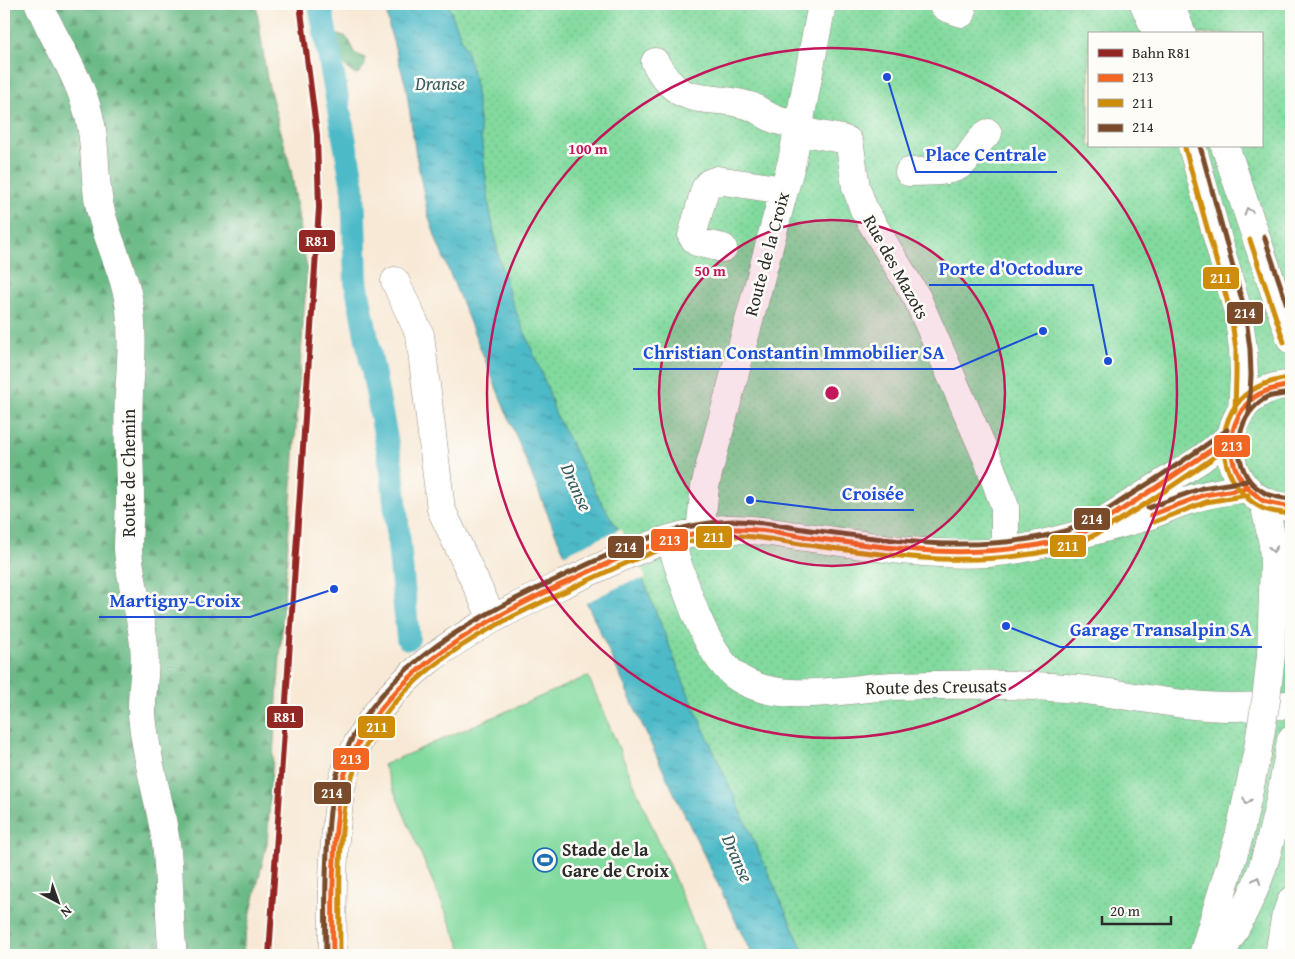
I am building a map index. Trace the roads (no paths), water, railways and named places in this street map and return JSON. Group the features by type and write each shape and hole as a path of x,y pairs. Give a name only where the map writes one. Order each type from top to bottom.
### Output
{"main road":[{"name":"Route de Chemin","path":"39,4 78,83 90,118 100,208 121,270 130,311 132,370 129,394 130,499 128,551 145,651 142,712 147,749 169,862 173,955"},
{"name":"Route de la Croix","path":"700,532 709,469 799,128 822,4"},
{"path":"1144,4 1156,32"},
{"path":"1170,4 1181,32"},
{"path":"655,62 663,77 673,88 684,95 753,106 778,121 799,128"},
{"name":"Rue des Mazots","path":"799,128 848,141 856,187 864,210 917,298 988,460 1006,507 1014,550"},
{"path":"909,172 958,168 981,138 988,133"},
{"path":"1193,148 1238,312 1243,349 1242,410"},
{"path":"1226,148 1283,290 1291,340"},
{"path":"724,248 698,242 692,236 705,189 709,183 717,180 784,190"},
{"path":"395,281 420,335 441,509 492,618"},
{"path":"1291,385 1279,386 1260,394 1242,410 1234,426 1230,446 1232,464 1242,483 1255,495 1284,507 1291,507"},
{"path":"1084,533 1186,469 1231,436"},
{"path":"333,955 334,848 341,785 352,757 365,730 399,685 420,665 492,618 643,549 700,532 743,529 927,551 970,553 1014,550 1084,533 1132,521 1204,495 1255,495"},
{"path":"1203,955 1239,836 1257,754 1266,700 1271,655 1274,592 1273,553 1270,527 1255,495"},
{"name":"Route des Creusats","path":"670,540 696,610 716,655 740,679 770,691 804,693 880,687 1006,684 1078,689 1174,703 1230,707 1291,704"},
{"path":"1220,955 1239,924 1261,872 1279,806 1290,748"},
{"path":"1279,955 1285,919 1291,901"}],"water":[{"name":"Dranse","path":"385,4 448,4 474,76 489,205 499,259 511,299 548,389 555,413 600,500 633,554 690,698 805,955 752,955 655,753 557,537 438,244 428,215 416,155 406,86 390,31"}],"waterway":[{"path":"320,4 353,187 356,282 392,470 408,638"}],"rail line":[{"name":"R81","path":"269,955 319,208 317,135 300,4"}],"place":[{"name":"Place Centrale","path":"887,77"},
{"name":"Christian Constantin Immobilier SA","path":"1043,331"},
{"name":"Porte d'Octodure","path":"1108,361"},
{"name":"Croisée","path":"750,500"},
{"name":"Martigny-Croix","path":"334,589"},
{"name":"Garage Transalpin SA","path":"1006,626"},
{"name":"Stade de la Gare de Croix","path":"545,860"}]}
